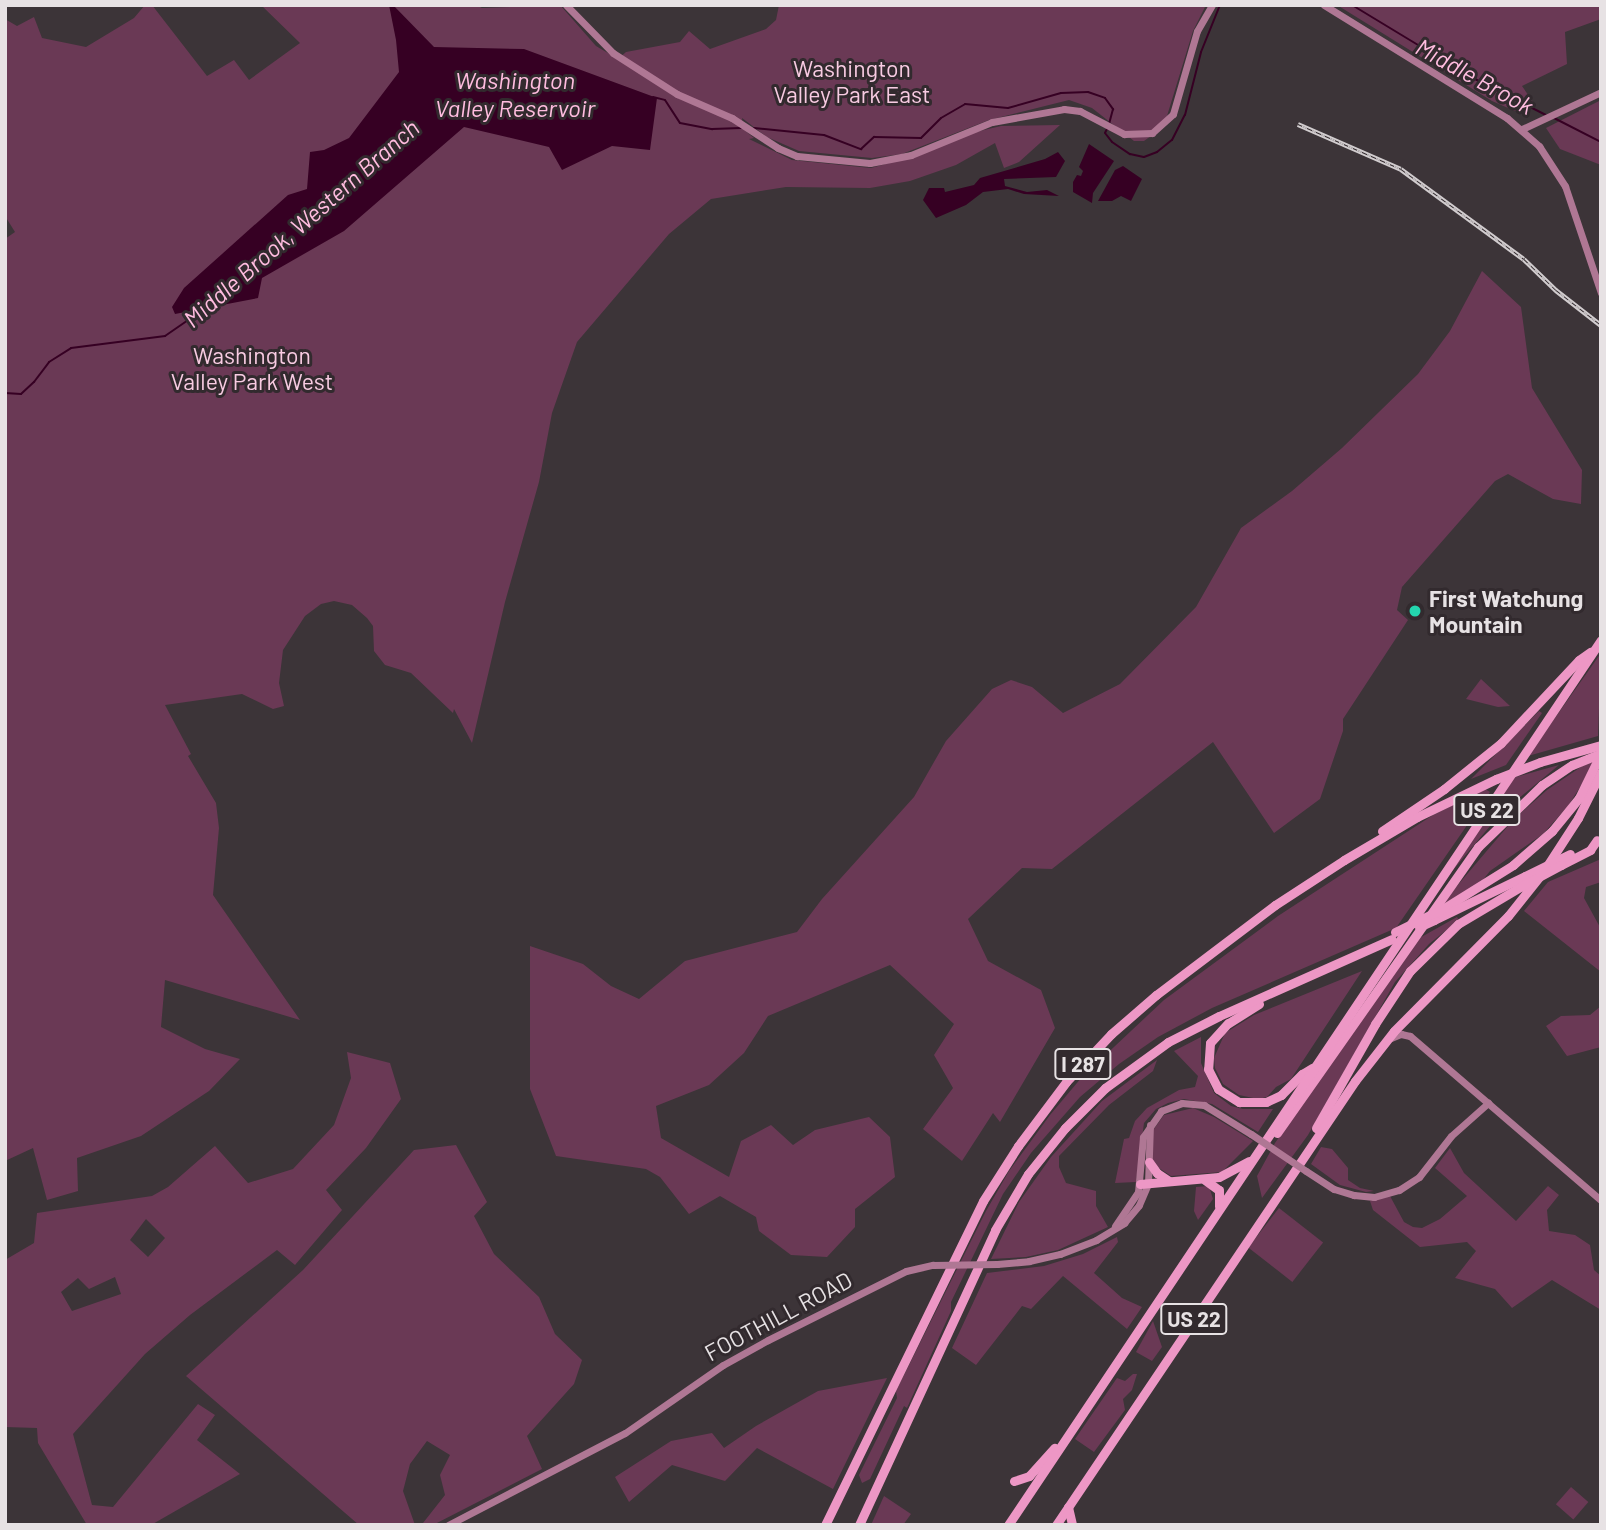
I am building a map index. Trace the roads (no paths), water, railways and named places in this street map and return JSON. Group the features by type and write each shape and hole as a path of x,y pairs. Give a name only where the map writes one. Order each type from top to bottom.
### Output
{"highway":[{"name":"US 22","path":"1008,1525 1601,640"},
{"path":"1344,860 1482,759 1530,715 1579,660 1595,649"},
{"name":"I 287","path":"825,1525 974,1219 1038,1117 1088,1058 1156,995 1264,912 1344,860 1436,807 1496,779 1539,762 1601,745"},
{"path":"1230,1193 1238,1189 1467,860 1526,798 1557,774 1601,753"},
{"path":"1393,936 1495,877 1546,837 1578,798 1601,753"},
{"name":"US 22","path":"1056,1525 1305,1152 1384,1043 1524,897 1568,835 1601,772"},
{"path":"1305,1152 1375,1024 1410,971 1458,924 1590,850 1599,839"},
{"name":"I 287","path":"859,1525 995,1230 1023,1182 1051,1144 1097,1095 1152,1053 1202,1024 1393,936 1434,920 1599,839"},
{"path":"1271,993 1265,1001 1228,1023 1213,1038 1207,1059 1213,1082 1234,1101 1260,1104 1282,1095 1301,1074 1314,1067"},
{"path":"1144,1184 1230,1174 1254,1157"},
{"path":"1149,1162 1157,1173 1171,1182"},
{"path":"1203,1179 1215,1184 1219,1190 1221,1198 1216,1214"},
{"path":"1008,1525 1020,1499 1019,1488 1014,1480 1029,1476 1074,1428"},
{"path":"1068,1507 1072,1525"}],"street":[{"path":"566,5 613,53 677,94 745,126 797,156 870,163 911,156 992,122 1058,109 1080,111 1130,136 1148,135 1169,119 1176,108 1197,31 1212,5"},
{"path":"1324,5 1522,129 1543,151 1561,179 1601,293"},
{"path":"1522,129 1601,92"},
{"path":"1409,1016 1406,1030 1410,1036 1601,1200"},
{"path":"1384,1043 1398,1034 1410,1036"},
{"path":"1150,1125 1168,1107 1190,1103 1210,1107 1335,1189 1374,1197 1399,1191 1419,1177 1451,1136 1488,1103"},
{"name":"FOOTHILL ROAD","path":"448,1525 625,1433 723,1365 768,1340 906,1271 933,1265 1029,1261 1060,1254 1112,1230 1135,1212 1149,1162 1150,1125"},
{"name":"FOOTHILL ROAD","path":"1144,1184 1143,1137 1150,1125"}],"water":[{"name":"Washington Valley Reservoir","path":"389,5 393,5 434,47 524,49 657,98 650,150 612,146 562,170 549,147 464,127 344,231 262,278 258,298 175,314 172,307 184,288 288,195 307,189 310,152 324,150 349,138 399,72"},
{"path":"1089,144 1114,161 1093,193 1092,203 1073,192 1073,182 1077,175 1081,176 1083,171 1079,167"},
{"path":"1058,152 1065,161 1056,177 1004,179 1005,186 1027,192 1047,190 1059,196 1024,194 1008,189 983,192 966,205 936,218 923,200 929,188 944,188 945,192 974,185 980,178 1045,159"},
{"path":"1123,166 1142,179 1131,201 1121,196 1112,201 1098,201 1115,170"}],"waterway":[{"name":"Middle Brook, Western Branch","path":"1107,129 1105,133 1112,142 1130,154 1144,157 1157,152 1172,140 1185,115 1201,52 1220,5"},
{"name":"Middle Brook","path":"1352,5 1471,77 1546,115"},
{"name":"Middle Brook, Western Branch","path":"754,128 824,135 861,149 874,137 921,138 941,118 965,104 1008,108 1061,93 1088,92 1105,98 1113,109 1109,124"},
{"name":"Middle Brook, Western Branch","path":"653,97 665,100 680,123 712,129 741,128"},
{"name":"Middle Brook","path":"1554,118 1601,142"},
{"name":"Middle Brook, Western Branch","path":"5,393 21,394 49,362 71,348 165,336 210,305"}],"railway":[{"path":"1298,124 1401,169 1524,259 1556,290 1601,325"}],"place":[{"name":"First Watchung Mountain","path":"1415,611"}],"park label":[{"name":"Washington Valley Park East","path":"852,81"},
{"name":"Washington Valley Park West","path":"252,368"}]}
